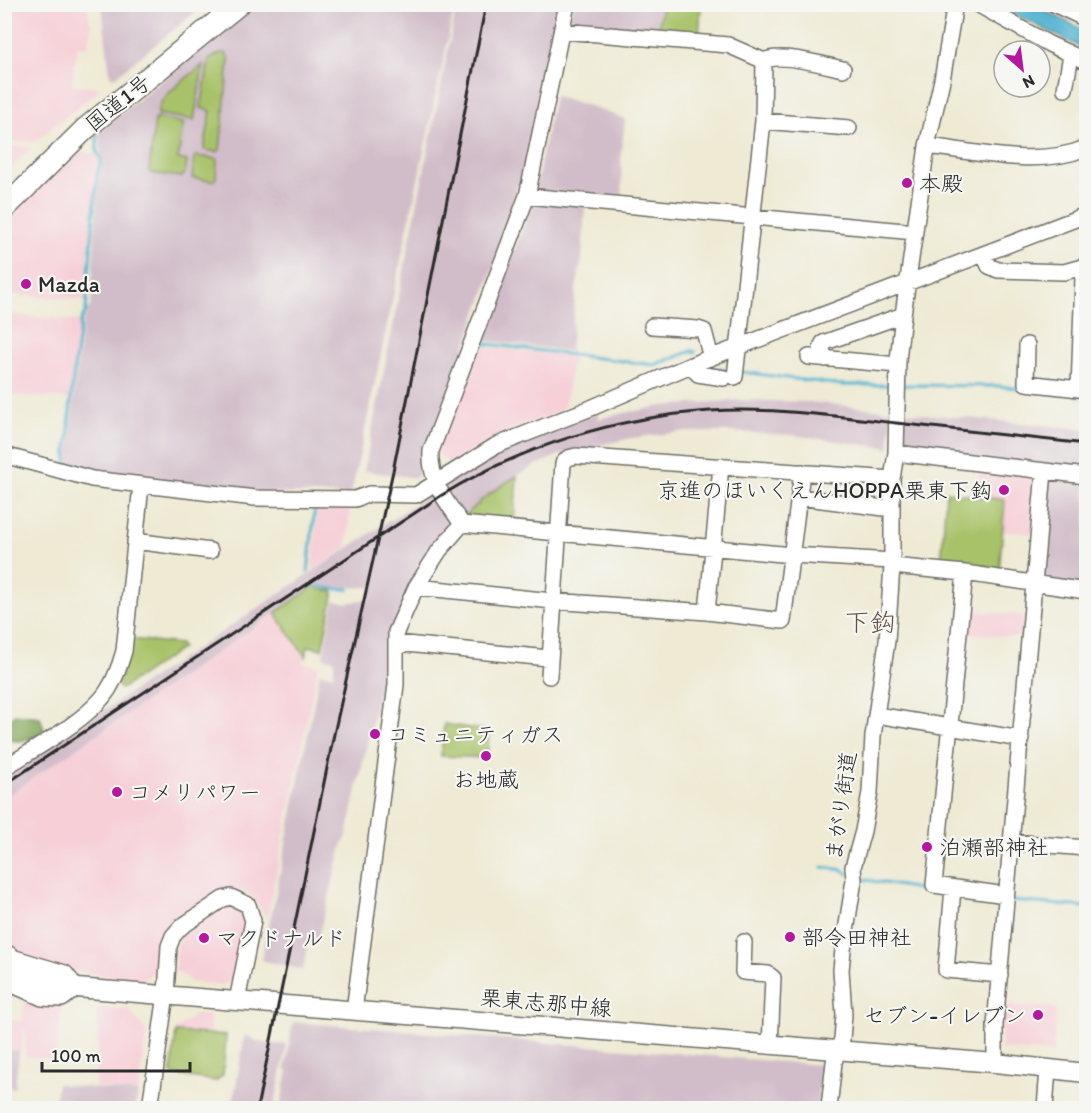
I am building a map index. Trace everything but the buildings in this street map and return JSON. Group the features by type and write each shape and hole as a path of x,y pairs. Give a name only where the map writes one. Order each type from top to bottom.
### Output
{"highway":[{"name":"国道1号","path":"4,191 78,119 219,4"},
{"name":"国道1号","path":"4,209 86,129 238,4"}],"main road":[{"name":"栗東志那中線","path":"4,966 21,976 53,985 77,988 1086,1072"}],"street":[{"path":"462,524 436,483 430,467 431,452 527,196 567,4"},
{"name":"まがり街道","path":"829,1108 834,1062 842,1039 843,950 854,880 853,867 870,792 873,736 886,641 892,564 892,479 896,453 898,365 903,315 927,146 942,80 955,4"},
{"path":"977,4 1086,61"},
{"path":"1054,4 1086,19"},
{"path":"561,31 728,45 764,61"},
{"path":"1065,89 1071,55"},
{"path":"764,61 771,57 843,69"},
{"path":"691,365 698,374 732,374 739,348 763,121 764,61"},
{"path":"763,121 849,128"},
{"path":"927,146 1030,158 1059,156 1086,148"},
{"path":"527,196 915,232"},
{"path":"4,455 92,479 255,498 346,500 369,494 416,495 495,446 691,365 1086,215"},
{"path":"984,254 989,266 998,270 1064,272 1083,267 1083,389 1026,382 1027,345"},
{"path":"826,359 821,348 823,343 903,315"},
{"path":"652,326 704,331 711,358"},
{"path":"809,357 898,365"},
{"path":"896,453 1086,476"},
{"path":"549,676 563,464 568,458 576,456 892,479"},
{"path":"707,612 721,466"},
{"path":"995,1063 995,1024 1044,471"},
{"path":"416,587 553,602 707,612 783,621 802,472"},
{"path":"4,768 79,719 96,705 108,691 118,672 124,651 141,485"},
{"path":"799,497 892,509"},
{"path":"462,524 892,564 1086,591"},
{"path":"354,1011 396,681 396,632 416,587 439,551 462,524"},
{"path":"135,541 210,551"},
{"path":"965,573 934,885 1006,895"},
{"path":"396,643 549,658"},
{"path":"877,715 1021,739"},
{"path":"1012,842 1086,848"},
{"path":"952,888 946,970 1000,975"},
{"path":"150,1108 166,994 169,946 173,936 181,927 223,899 231,897 248,905 253,921 237,1001"},
{"path":"744,942 744,972 768,974 773,978 770,1046"},
{"path":"4,951 15,958 65,973 77,988 62,999 42,998 4,981"},
{"path":"1045,1108 1048,1069"}],"shaded area":[{"path":"102,4 204,5 114,78 110,76"},
{"path":"4,5 87,5 90,23 92,23 87,47 78,46 72,85 98,87 98,91 34,142 5,141"},
{"path":"253,5 455,5 351,495 246,492 118,478 69,466 67,454 70,445 83,323 91,304 98,184 102,161 99,132"},
{"path":"457,5 563,5 524,187 517,185 509,225 417,478 364,471"},
{"path":"573,5 662,5 658,34 574,28 569,22"},
{"path":"554,96 625,119 621,153 622,198 538,190 536,186"},
{"path":"4,145 31,147 5,175"},
{"path":"77,151 99,155 95,175 85,300 5,294 5,225"},
{"path":"539,202 585,206 582,259 576,288 570,351 480,340 531,208"},
{"path":"4,314 80,321 69,399 5,395"},
{"path":"477,346 573,357 564,409 498,435 450,463 437,454"},
{"path":"738,400 810,402 892,411 889,448 793,435 679,432 632,438 595,446 593,452 561,454 505,483 469,513 462,516 444,486 493,452 598,412 598,419 663,406"},
{"path":"901,412 1086,429 1086,471 906,449 901,442"},
{"path":"980,468 1034,475 1037,478 1032,534 1002,531 1005,500 977,496"},
{"path":"1054,478 1086,482 1086,587 1045,582 1041,575 1049,482"},
{"path":"433,492 455,524 390,640 346,839 343,842 318,938 309,937 303,970 261,960 320,673 333,675 335,660 323,657 334,601 349,603 370,598 372,587 334,588 317,584 5,797 5,776"},
{"path":"318,506 350,506 347,547 312,571"},
{"path":"966,610 1024,616 1023,638 964,633"},
{"path":"275,613 303,656 302,662 318,666 267,919 255,899 247,893 233,888 222,890 167,927 159,941 157,970 144,979 60,969 5,946 4,797"},
{"path":"231,907 241,910 246,920 235,979 223,985 191,982 179,972 175,972 177,945 183,936 223,909"},
{"path":"26,996 62,1006 56,1059 25,1056 26,1032 23,1032 21,1051 5,1049 4,1011 7,1011 6,1019 22,1021"},
{"path":"1002,1004 1056,1008 1054,1053 1001,1049"},
{"path":"97,1008 128,1009 147,1031 138,1093 95,1087"},
{"path":"197,1014 210,1015 209,1035 176,1032 176,1029"},
{"path":"293,1022 821,1065 818,1108 280,1108 288,1071 285,1070"},
{"path":"245,1035 257,1041 287,1044 274,1108 232,1108"},
{"path":"5,1049 19,1051 15,1088 5,1087"},
{"path":"57,1084 138,1093 135,1108 65,1105 65,1108 54,1108"}],"green space":[{"path":"662,5 701,5 699,37 658,34"},
{"path":"220,53 226,53 229,59 220,150 217,152 204,150 211,111 201,108 209,60"},
{"path":"203,65 194,120 158,114 162,101 168,94"},
{"path":"155,119 183,123 178,159 187,161 182,177 149,171"},
{"path":"196,156 217,159 216,178 213,181 192,178"},
{"path":"517,476 514,525 462,516 484,498"},
{"path":"946,492 1005,500 999,574 941,565"},
{"path":"315,586 321,590 334,591 322,649 308,646 306,657 275,613"},
{"path":"130,639 180,644 182,648 121,689 118,686"},
{"path":"15,714 40,717 44,729 28,740 7,740 5,722"},
{"path":"444,724 489,731 487,758 441,756"},
{"path":"176,1032 226,1035 223,1075 216,1081 171,1074"}],"water":[{"path":"996,5 1033,5 1086,31 1086,50"}],"waterway":[{"path":"67,466 66,453 73,377 81,321 86,311 97,175 101,159 97,151 97,135"},
{"path":"479,343 654,365 692,351 695,352"},
{"path":"708,366 713,369 732,371"},
{"path":"742,372 842,385 893,385"},
{"path":"903,385 998,386 1025,389"},
{"path":"1076,396 1086,397"},
{"path":"308,572 315,506 311,506"},
{"path":"318,586 349,589"},
{"path":"822,867 844,870 848,874"},
{"path":"861,879 930,891"},
{"path":"1012,901 1086,907"}],"railway":[{"path":"257,1108 334,734 393,471 486,4"},
{"path":"4,785 442,495 505,462 571,437 605,427 675,414 756,410 826,415 1086,444"}],"place":[{"name":"本殿","path":"907,183"},
{"name":"Mazda","path":"26,284"},
{"name":"京進のほいくえんHOPPA栗東下鈎","path":"1004,490"},
{"name":"コミュニティガス","path":"375,734"},
{"name":"お地蔵","path":"486,756"},
{"name":"コメリパワー","path":"117,792"},
{"name":"泊瀬部神社","path":"927,847"},
{"name":"部令田神社","path":"790,937"},
{"name":"マクドナルド","path":"204,938"},
{"name":"セブン-イレブン","path":"1038,1015"}],"district":[{"name":"下鈎","path":"870,622"}]}
